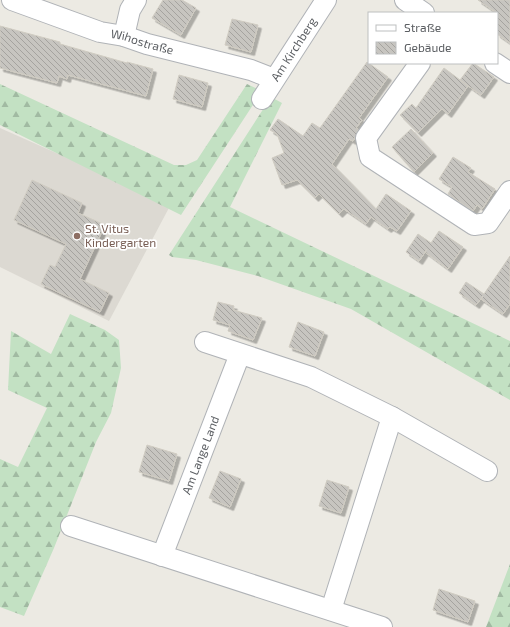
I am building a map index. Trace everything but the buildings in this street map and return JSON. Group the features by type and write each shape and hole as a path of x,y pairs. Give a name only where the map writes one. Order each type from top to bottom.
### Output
{"street":[{"name":"Wihostraße","path":"12,0 100,32 124,36 147,44 251,70 274,79"},
{"path":"124,36 130,10 136,0"},
{"name":"Am Kirchberg","path":"262,99 326,0"},
{"path":"404,0 422,12"},
{"path":"419,64 366,138 370,157 474,226 488,223 510,191"},
{"path":"496,64 510,73"},
{"path":"205,342 311,377 392,417 487,471"},
{"name":"Am Lange Land","path":"162,556 240,354"},
{"path":"331,610 392,417"},
{"path":"71,526 382,627"}],"shaded area":[{"name":"St. Vitus Kindergarten","path":"0,128 171,204 109,321 0,267"}],"green space":[{"path":"0,84 174,165 186,165 197,160 247,84 262,91 181,215 0,125"},
{"path":"271,97 282,103 230,207 510,341 510,400 351,309 258,276 196,260 172,257 169,255"},
{"path":"70,314 105,330 119,340 121,368 111,413 96,442 54,548 24,616 0,607 0,459 18,467 47,408 8,390 11,331 51,354"},
{"path":"510,564 510,627 486,627"}],"place":[{"name":"St. Vitus Kindergarten","path":"77,236"}]}
